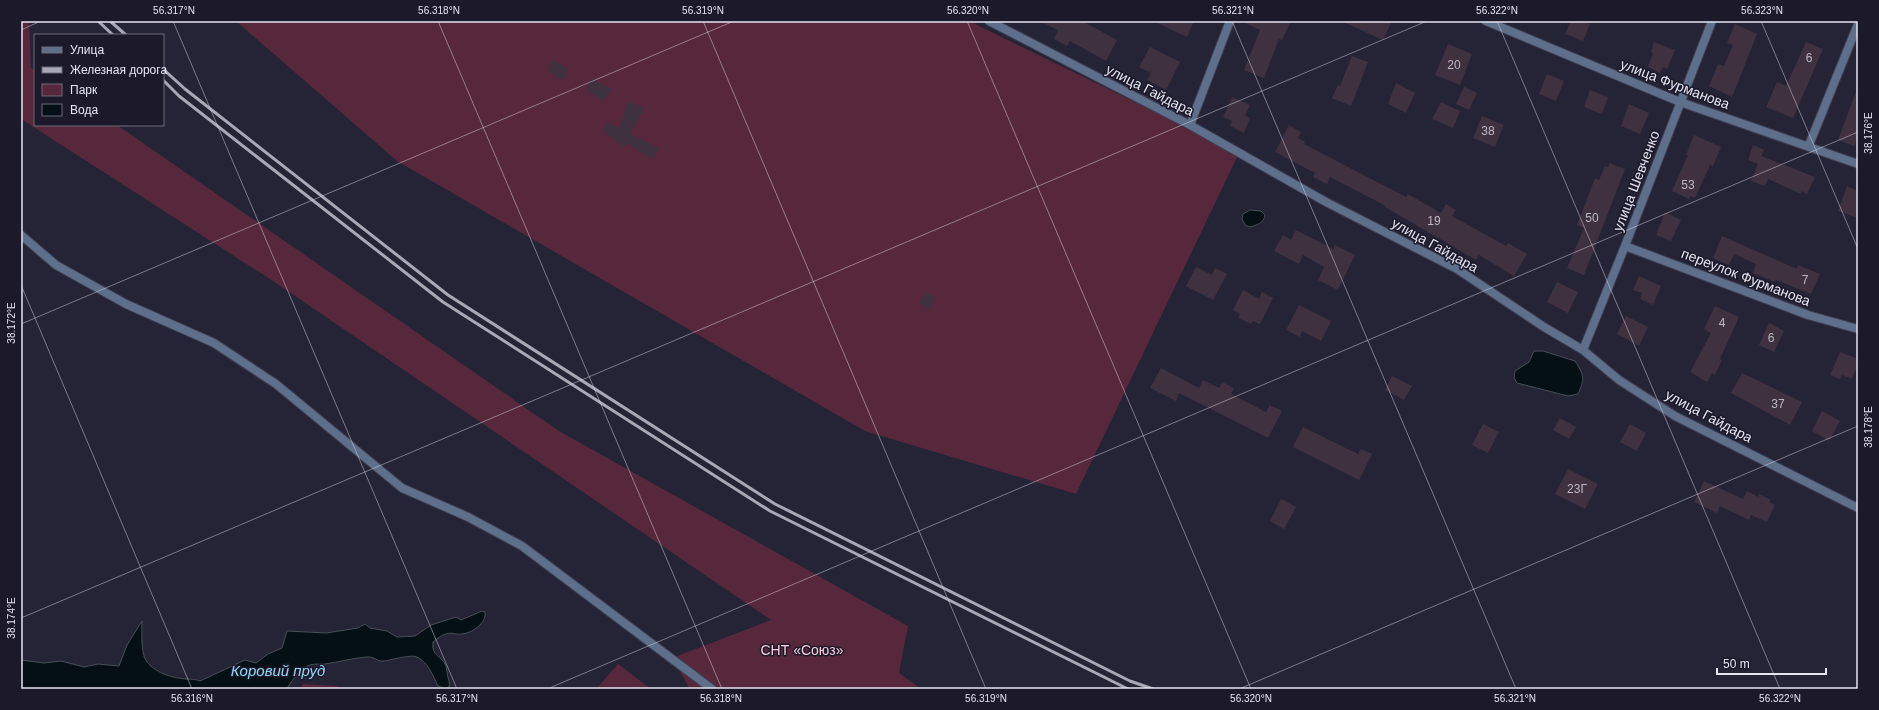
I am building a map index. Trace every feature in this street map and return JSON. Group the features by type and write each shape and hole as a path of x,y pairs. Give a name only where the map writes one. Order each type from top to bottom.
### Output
{"street":[{"name":"улица Гайдара","path":"989,21 1190,125 1326,202 1457,269 1544,327 1583,350 1619,380 1675,416 1858,508"},
{"path":"1190,125 1230,21"},
{"name":"улица Фурманова","path":"1486,21 1680,102 1858,164"},
{"name":"улица Шевченко","path":"1583,350 1712,21"},
{"path":"1809,146 1858,24"},
{"path":"21,235 56,265 126,304 214,343 276,384 402,488 468,517 522,546 712,689"},
{"name":"переулок Фурманова","path":"1625,246 1808,315 1858,329"}],"green space":[{"name":"СНТ «Союз»","path":"21,21 29,21 31,68 34,70 34,126 118,126 559,431 908,626 899,673 921,689 690,689 672,658 771,620 276,283 21,119"},
{"path":"236,21 969,21 1239,153 1076,494 865,431 397,161"},
{"path":"618,664 651,689 596,689"},
{"path":"303,684 337,686 343,689 299,689"}],"water":[{"path":"1250,210 1261,211 1265,215 1262,222 1250,227 1245,225 1242,219 1243,214"},
{"path":"1534,351 1543,351 1575,361 1582,374 1582,384 1578,394 1568,396 1517,383 1514,378 1515,371 1529,362"},
{"name":"Коровий пруд","path":"482,611 485,612 484,620 474,630 462,634 450,633 439,637 433,642 435,653 446,666 450,685 446,689 438,686 430,670 421,659 411,656 384,661 367,657 325,664 312,664 300,672 287,689 21,689 21,660 44,663 61,661 84,667 98,664 119,666 127,645 142,621 143,652 149,664 158,671 169,676 200,681 245,660 256,663 268,654 282,648 287,631 326,633 358,628 365,624 370,628 387,631 397,637 415,636 431,625 456,617 461,620"}],"building":[{"path":"1039,21 1082,21 1117,40 1106,61 1070,41 1067,46 1054,39 1058,30"},
{"path":"1153,21 1194,21 1187,37"},
{"path":"1241,21 1291,21 1282,40 1279,39 1264,78 1244,70 1260,30"},
{"path":"1341,21 1392,21 1383,40"},
{"path":"1571,21 1584,21 1590,24 1583,41 1565,34"},
{"path":"1735,24 1757,34 1732,97 1709,86 1718,64 1724,66 1733,45 1727,43"},
{"path":"1654,42 1675,50 1667,69 1663,67 1660,73 1648,67 1653,53 1651,52"},
{"path":"1806,42 1823,49 1793,118 1766,107 1777,82 1786,86"},
{"path":"1448,44 1472,54 1460,85 1435,75"},
{"path":"1150,47 1180,62 1166,90 1147,80 1151,73 1139,67"},
{"path":"1352,56 1368,62 1351,106 1332,98 1338,85 1340,86"},
{"path":"552,60 569,69 563,80 548,71"},
{"path":"1547,74 1564,81 1556,101 1539,94"},
{"path":"591,78 612,89 603,101 587,91"},
{"path":"1396,83 1415,93 1406,113 1388,104"},
{"path":"1464,87 1477,93 1469,110 1456,104"},
{"path":"1857,89 1858,136 1854,146 1838,140"},
{"path":"1590,90 1608,97 1602,114 1584,107"},
{"path":"1232,97 1250,105 1245,115 1250,118 1244,133 1230,126 1232,121 1223,117"},
{"path":"628,101 644,108 631,134 659,148 653,159 627,144 624,147 602,130 607,122 619,128"},
{"path":"1441,102 1460,111 1453,128 1432,119"},
{"path":"1629,104 1649,113 1640,134 1621,126"},
{"path":"1482,116 1504,125 1495,147 1473,138"},
{"path":"1289,125 1301,132 1298,138 1305,142 1304,144 1406,197 1408,194 1441,213 1446,204 1456,210 1452,216 1506,246 1508,243 1527,254 1514,276 1479,255 1476,260 1385,207 1386,206 1330,177 1327,184 1313,177 1315,173 1275,152"},
{"path":"1694,135 1721,147 1713,166 1710,165 1695,198 1690,196 1689,199 1672,191 1688,155 1686,155"},
{"path":"1753,145 1764,150 1761,156 1815,177 1807,194 1802,191 1801,194 1768,179 1765,186 1751,181 1758,164 1748,160"},
{"path":"1610,163 1625,169 1584,275 1567,268 1584,228 1577,225 1595,178 1599,180 1605,166 1608,167"},
{"path":"1847,186 1858,191 1858,218 1838,211"},
{"path":"1665,212 1681,220 1671,241 1656,235"},
{"path":"1296,230 1333,249 1335,245 1355,255 1338,290 1318,280 1324,267 1303,255 1299,264 1274,251 1283,235 1291,240"},
{"path":"1722,236 1797,269 1798,265 1820,274 1811,294 1776,280 1775,282 1753,273 1756,264 1734,254 1729,265 1713,258"},
{"path":"1196,267 1212,275 1215,268 1227,274 1213,300 1186,286"},
{"path":"1639,276 1661,286 1653,305 1640,299 1642,293 1633,290"},
{"path":"1557,282 1578,292 1568,313 1547,302"},
{"path":"1243,290 1259,299 1262,292 1273,298 1260,324 1253,321 1251,324 1238,318 1240,314 1233,310"},
{"path":"926,292 936,298 928,310 919,303"},
{"path":"1299,305 1331,321 1321,341 1302,331 1300,337 1286,330"},
{"path":"1715,306 1739,317 1720,359 1722,360 1715,375 1712,373 1707,382 1690,372 1711,333 1704,329"},
{"path":"1626,316 1648,327 1639,346 1617,334"},
{"path":"1769,323 1784,331 1774,352 1759,345"},
{"path":"1840,352 1858,359 1858,364 1852,379 1842,375 1840,379 1830,375"},
{"path":"1161,368 1199,388 1203,380 1219,388 1222,382 1234,388 1231,394 1266,412 1270,405 1282,411 1268,438 1179,393 1176,401 1150,388"},
{"path":"1742,373 1802,402 1790,425 1731,393"},
{"path":"1392,376 1412,386 1404,400 1385,390"},
{"path":"1822,411 1840,421 1829,441 1812,431"},
{"path":"1560,418 1576,427 1569,439 1553,430"},
{"path":"1483,424 1499,432 1488,453 1472,445"},
{"path":"1630,424 1646,433 1637,451 1620,442"},
{"path":"1303,427 1358,454 1361,449 1372,454 1359,480 1293,447"},
{"path":"1568,469 1598,484 1585,509 1555,494"},
{"path":"1704,481 1743,499 1747,491 1758,497 1759,494 1771,500 1769,502 1775,505 1767,522 1751,515 1749,520 1720,506 1717,513 1694,502"},
{"path":"1281,499 1296,507 1284,529 1270,521"}],"railway":[{"path":"98,21 112,34"},
{"path":"110,21 125,34"},
{"path":"164,70 185,89 448,295 775,504 1130,681 1153,689"},
{"path":"164,81 179,96 443,302 770,511 1128,689"}]}
